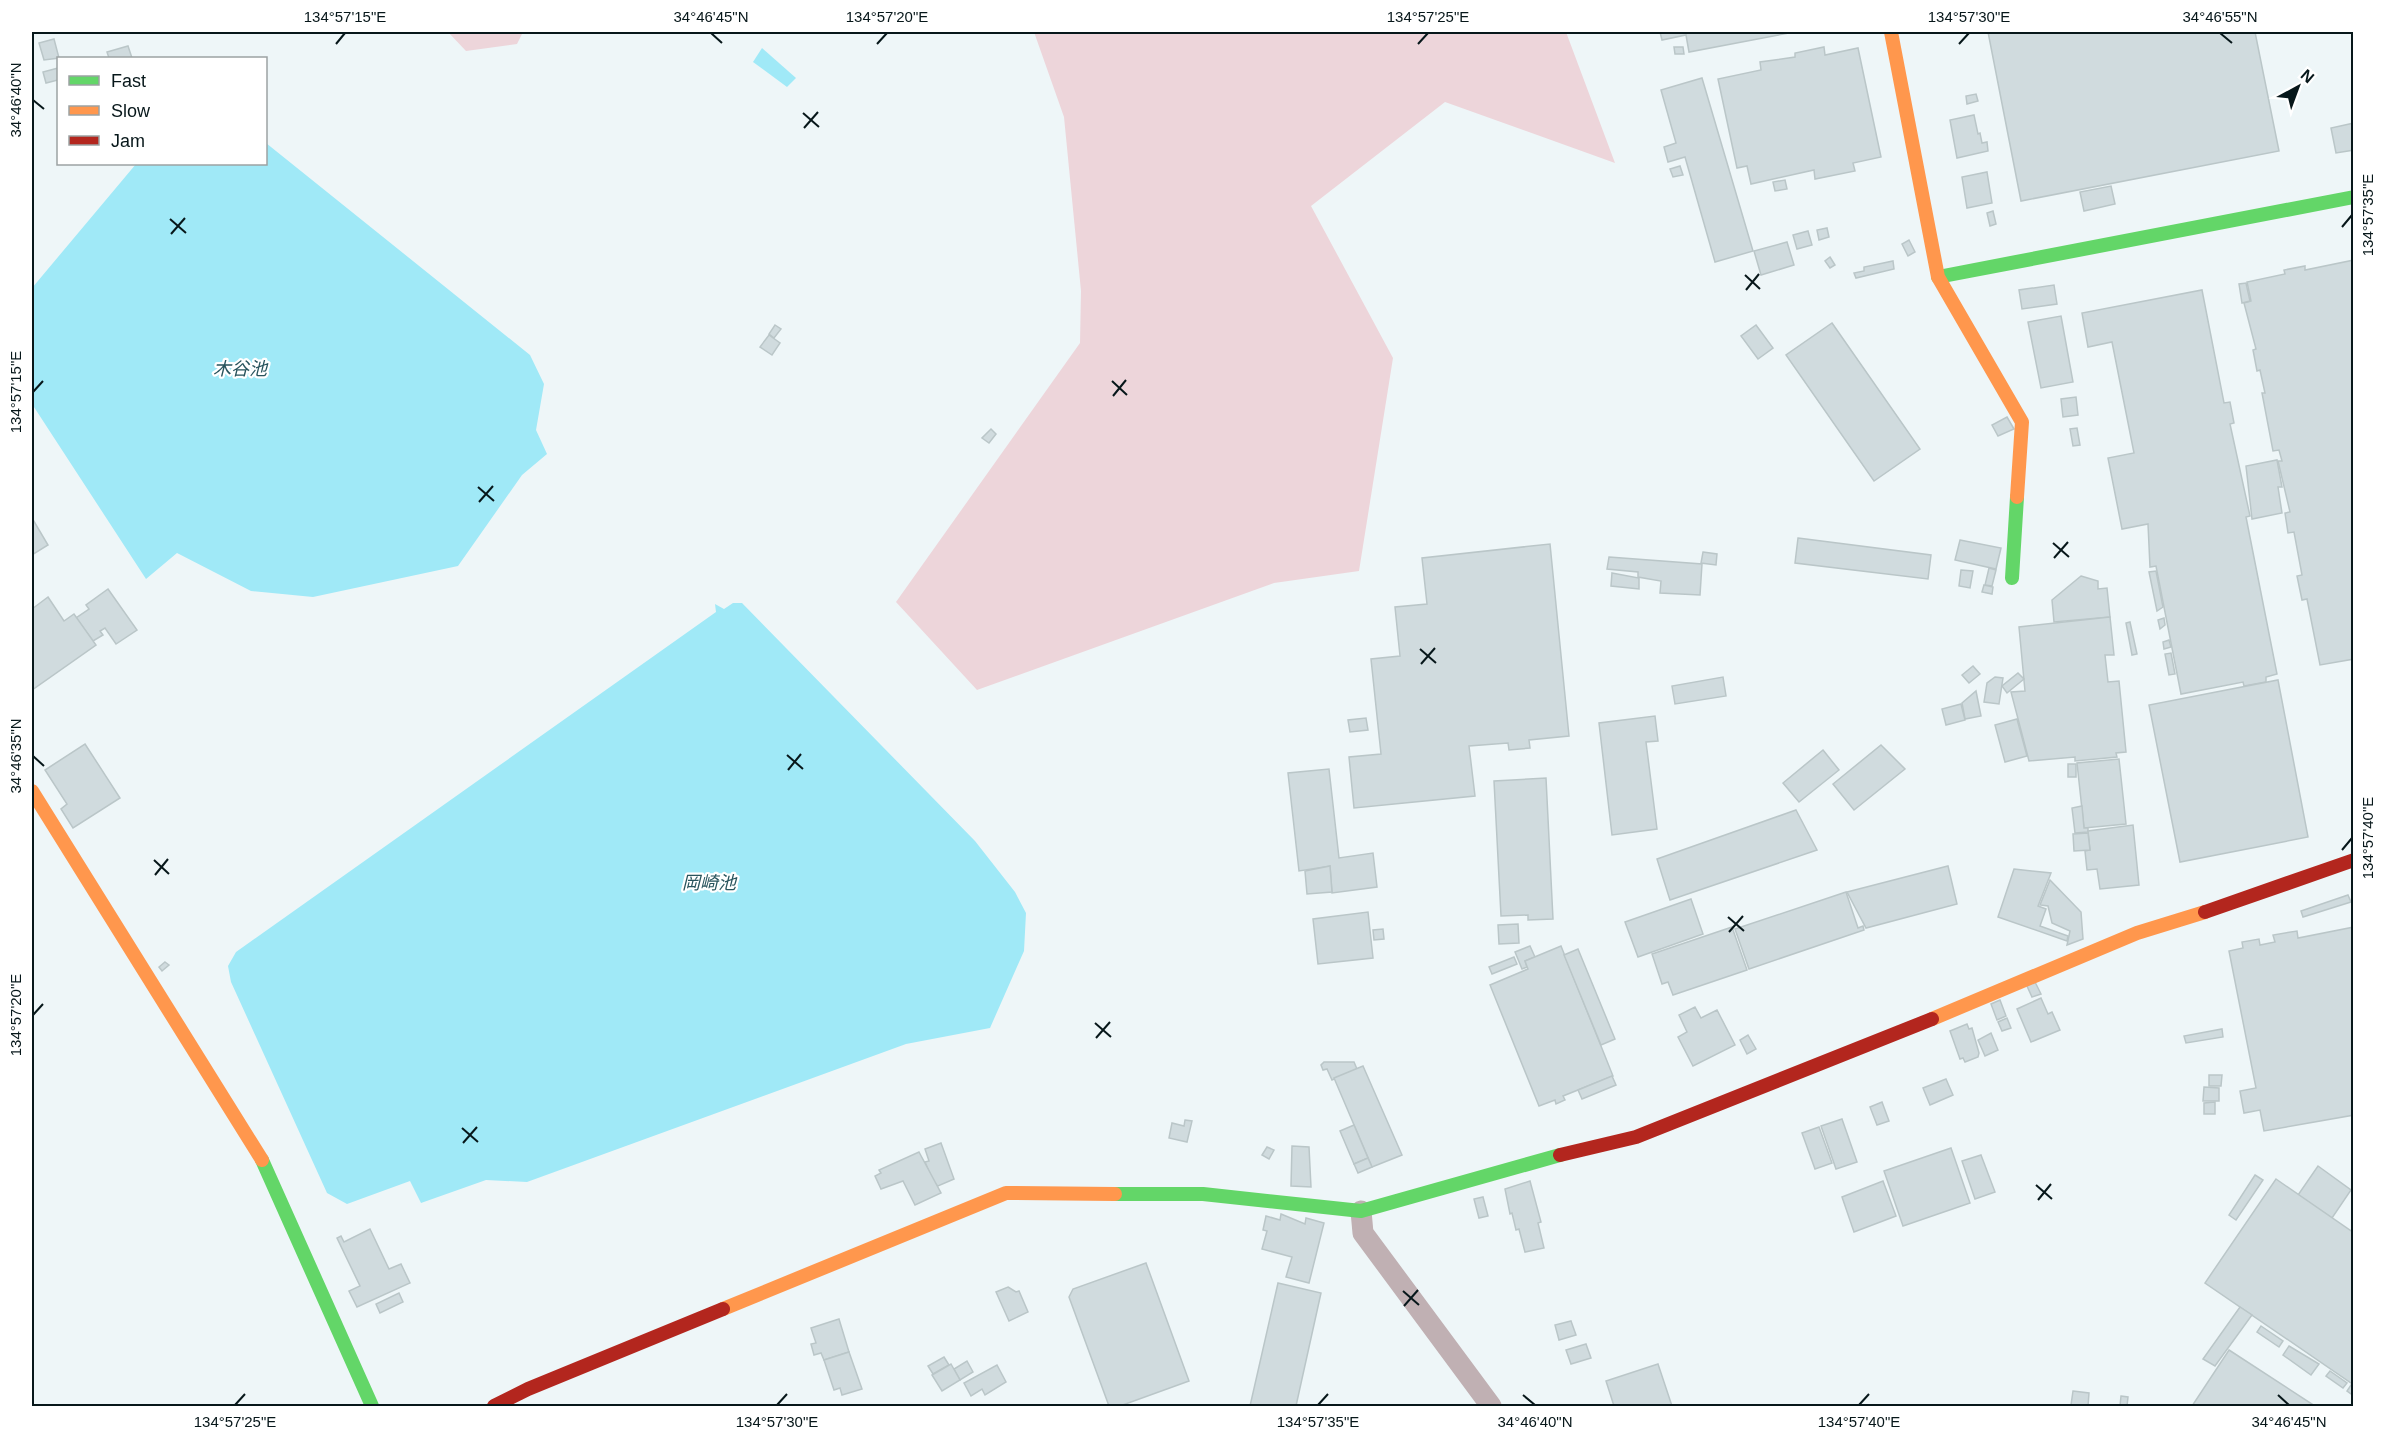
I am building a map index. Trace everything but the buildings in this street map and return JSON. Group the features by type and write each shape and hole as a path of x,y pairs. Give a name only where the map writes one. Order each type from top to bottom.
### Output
{"street":[{"path":"1891,32 1938,277 2022,422 2012,578"},
{"path":"1938,277 2354,197"},
{"path":"32,791 266,1166 372,1407"},
{"path":"494,1407 528,1389 1006,1193 1203,1194 1361,1211 1578,1150 1636,1137 1896,1034 2137,933 2157,929 2354,860"},
{"path":"1361,1211 1363,1233 1491,1407"}],"shaded area":[{"path":"448,32 523,32 517,44 466,51"},
{"path":"1034,32 1566,32 1615,163 1445,102 1311,206 1393,358 1359,571 1274,583 977,690 896,602 1080,343 1081,291 1064,117"}],"water":[{"path":"762,48 796,78 787,87 753,62"},
{"name":"木谷池","path":"267,144 530,355 544,384 536,430 547,454 522,475 458,566 313,597 251,591 177,553 146,579 32,404 32,288 135,165 267,165"},
{"name":"岡崎池","path":"733,603 742,603 975,841 1015,892 1026,913 1024,951 990,1028 906,1044 527,1182 486,1180 421,1203 410,1181 347,1204 327,1193 231,982 228,966 236,952 716,612 715,604 724,609"}],"traffic: fast":[{"path":"1938,277 2354,197"},
{"path":"2012,578 2017,497"},
{"path":"1115,1194 1203,1194 1361,1211 1560,1155"},
{"path":"262,1160 372,1406"}],"traffic: slow":[{"path":"1891,32 1938,277 2022,422 2017,497"},
{"path":"32,791 262,1160"},
{"path":"1932,1019 2137,933 2205,912"},
{"path":"723,1309 1006,1193 1115,1194"}],"traffic: jam":[{"path":"2205,912 2354,860"},
{"path":"1560,1155 1636,1137 1932,1019"},
{"path":"494,1406 528,1389 723,1309"}]}
